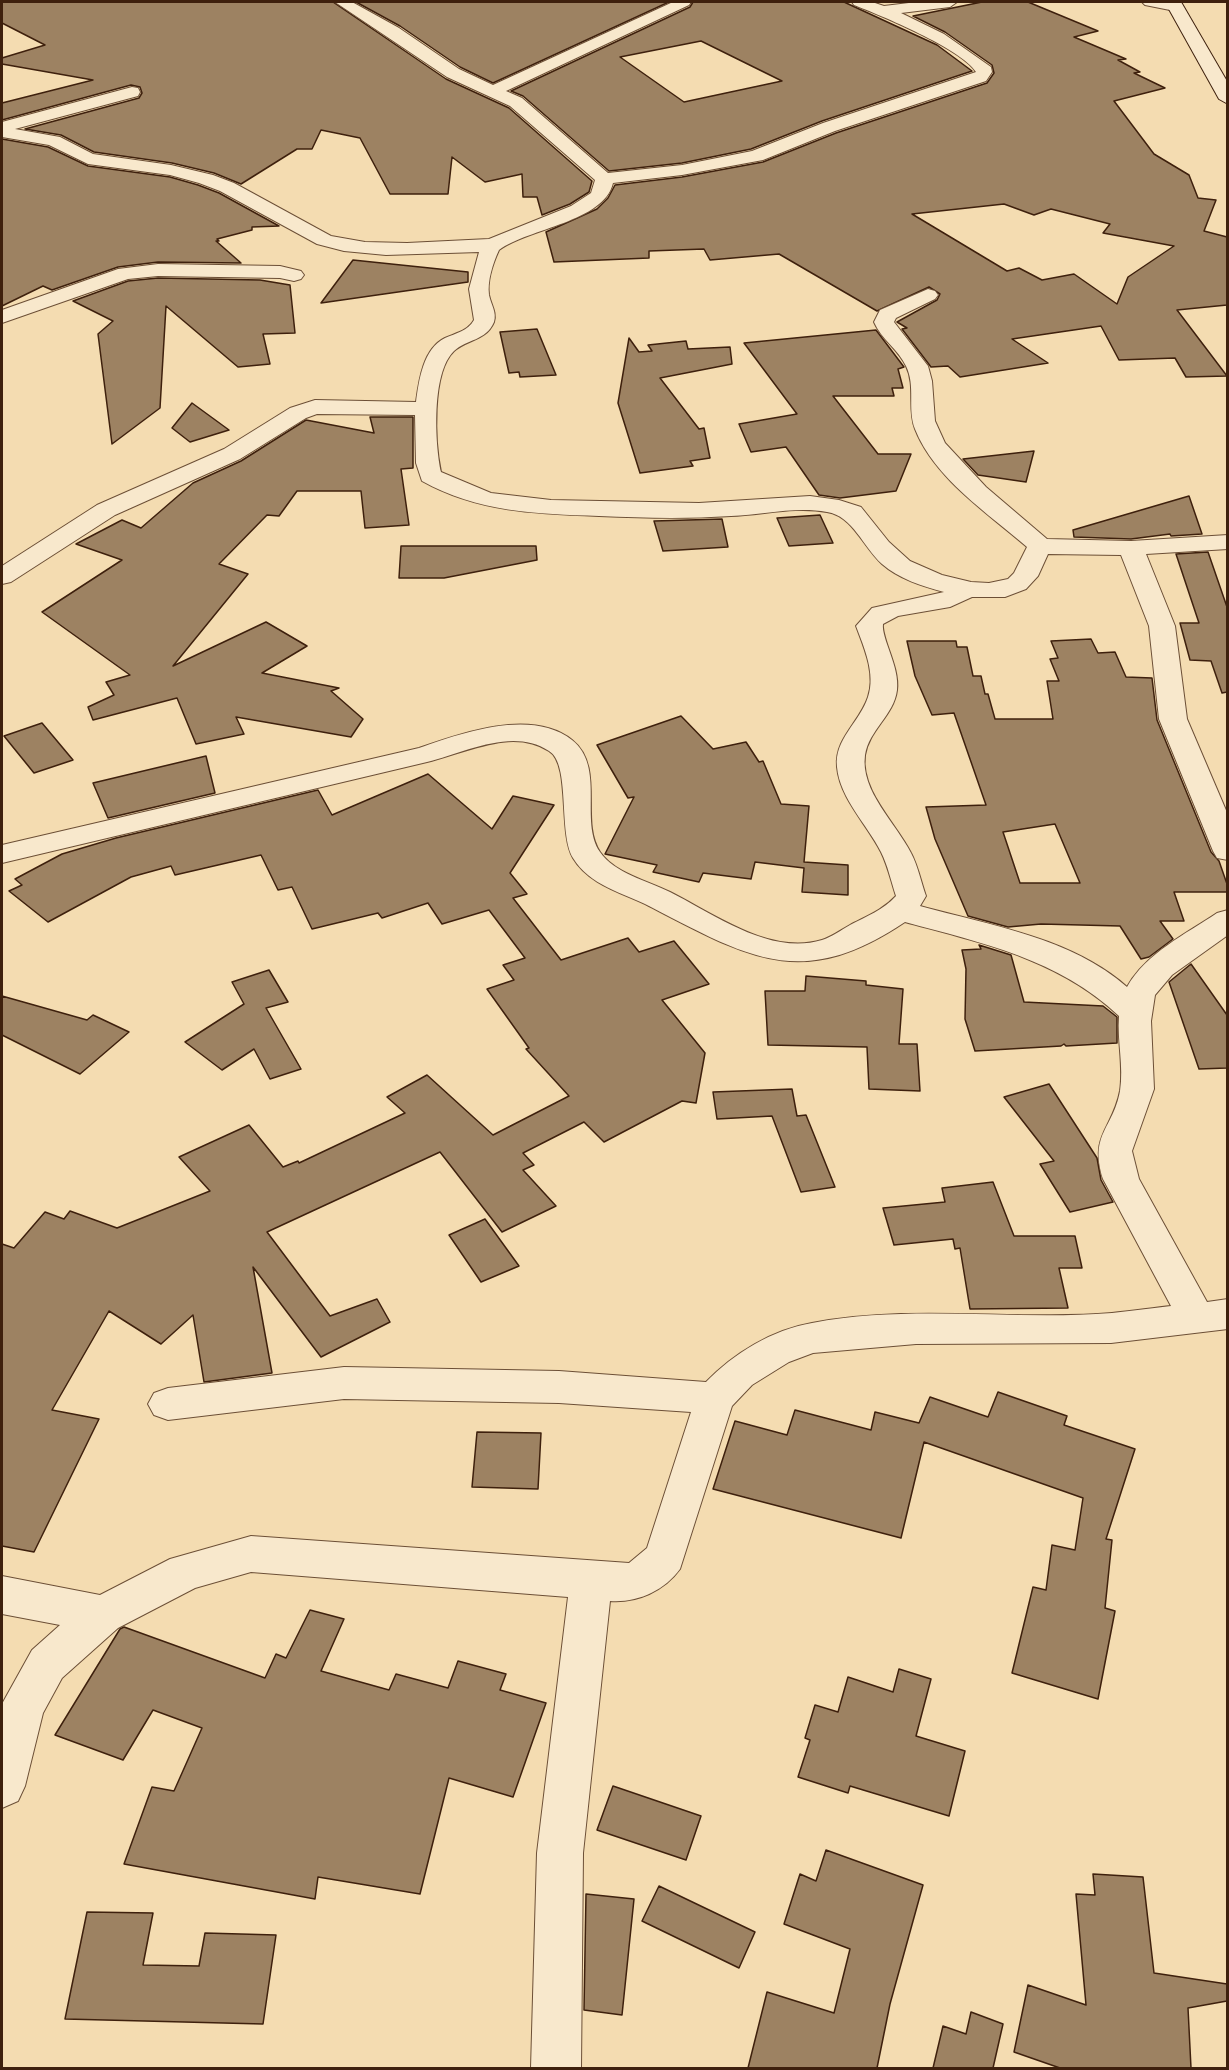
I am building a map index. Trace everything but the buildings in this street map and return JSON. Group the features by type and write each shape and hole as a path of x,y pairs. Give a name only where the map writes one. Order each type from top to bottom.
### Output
{"street":[{"path":"342,2 393,31 453,73 516,102 604,178 682,170 757,156 829,127 980,76 984,72 983,67 944,38 884,10 859,2"},
{"path":"493,91 684,2"},
{"path":"884,10 950,2"},
{"path":"1150,2 1174,4 1227,99"},
{"path":"2,127 132,92"},
{"path":"2,132 54,141 88,159 171,170 206,179 227,187 324,240 369,249 492,245 588,206 597,199 604,185 604,178"},
{"path":"492,245 487,252 479,295 486,312 484,320 472,335 449,345 440,352 435,364 426,409 425,457 430,476 444,485 482,498 523,506 658,512 827,504 852,512 892,560 915,573 967,590 993,592 1019,583 1029,572 1032,555 1041,546"},
{"path":"2,317 104,279 140,270 280,272 294,275"},
{"path":"928,295 887,315 884,322 908,352 920,374 923,388 921,409 926,429 944,457 975,489 1041,546 1131,549 1227,542"},
{"path":"2,577 106,510 232,454 298,413 315,407 426,409"},
{"path":"1131,549 1162,626 1173,719 1227,851"},
{"path":"2,854 427,754 480,737 515,734 552,740 566,748 576,776 580,843 588,858 608,873 722,931 762,947 789,952 825,950 902,911 911,896 897,854 858,793 851,766 858,737 883,695 878,650 868,626 876,616 893,609 945,601 967,590"},
{"path":"902,911 1004,939 1064,962 1096,978 1136,1013"},
{"path":"2,1786 22,1708 47,1664 103,1615 185,1572 251,1554 621,1583 641,1580 655,1572 665,1556 715,1398 738,1374 775,1351 811,1338 916,1329 1111,1328 1212,1316 1115,1163 1120,1129 1136,1100 1136,1013 1143,986 1165,966 1227,920"},
{"path":"168,1404 344,1383 559,1387 715,1398"},
{"path":"556,2068 560,1853 591,1581"},
{"path":"2,1595 103,1615"}]}
